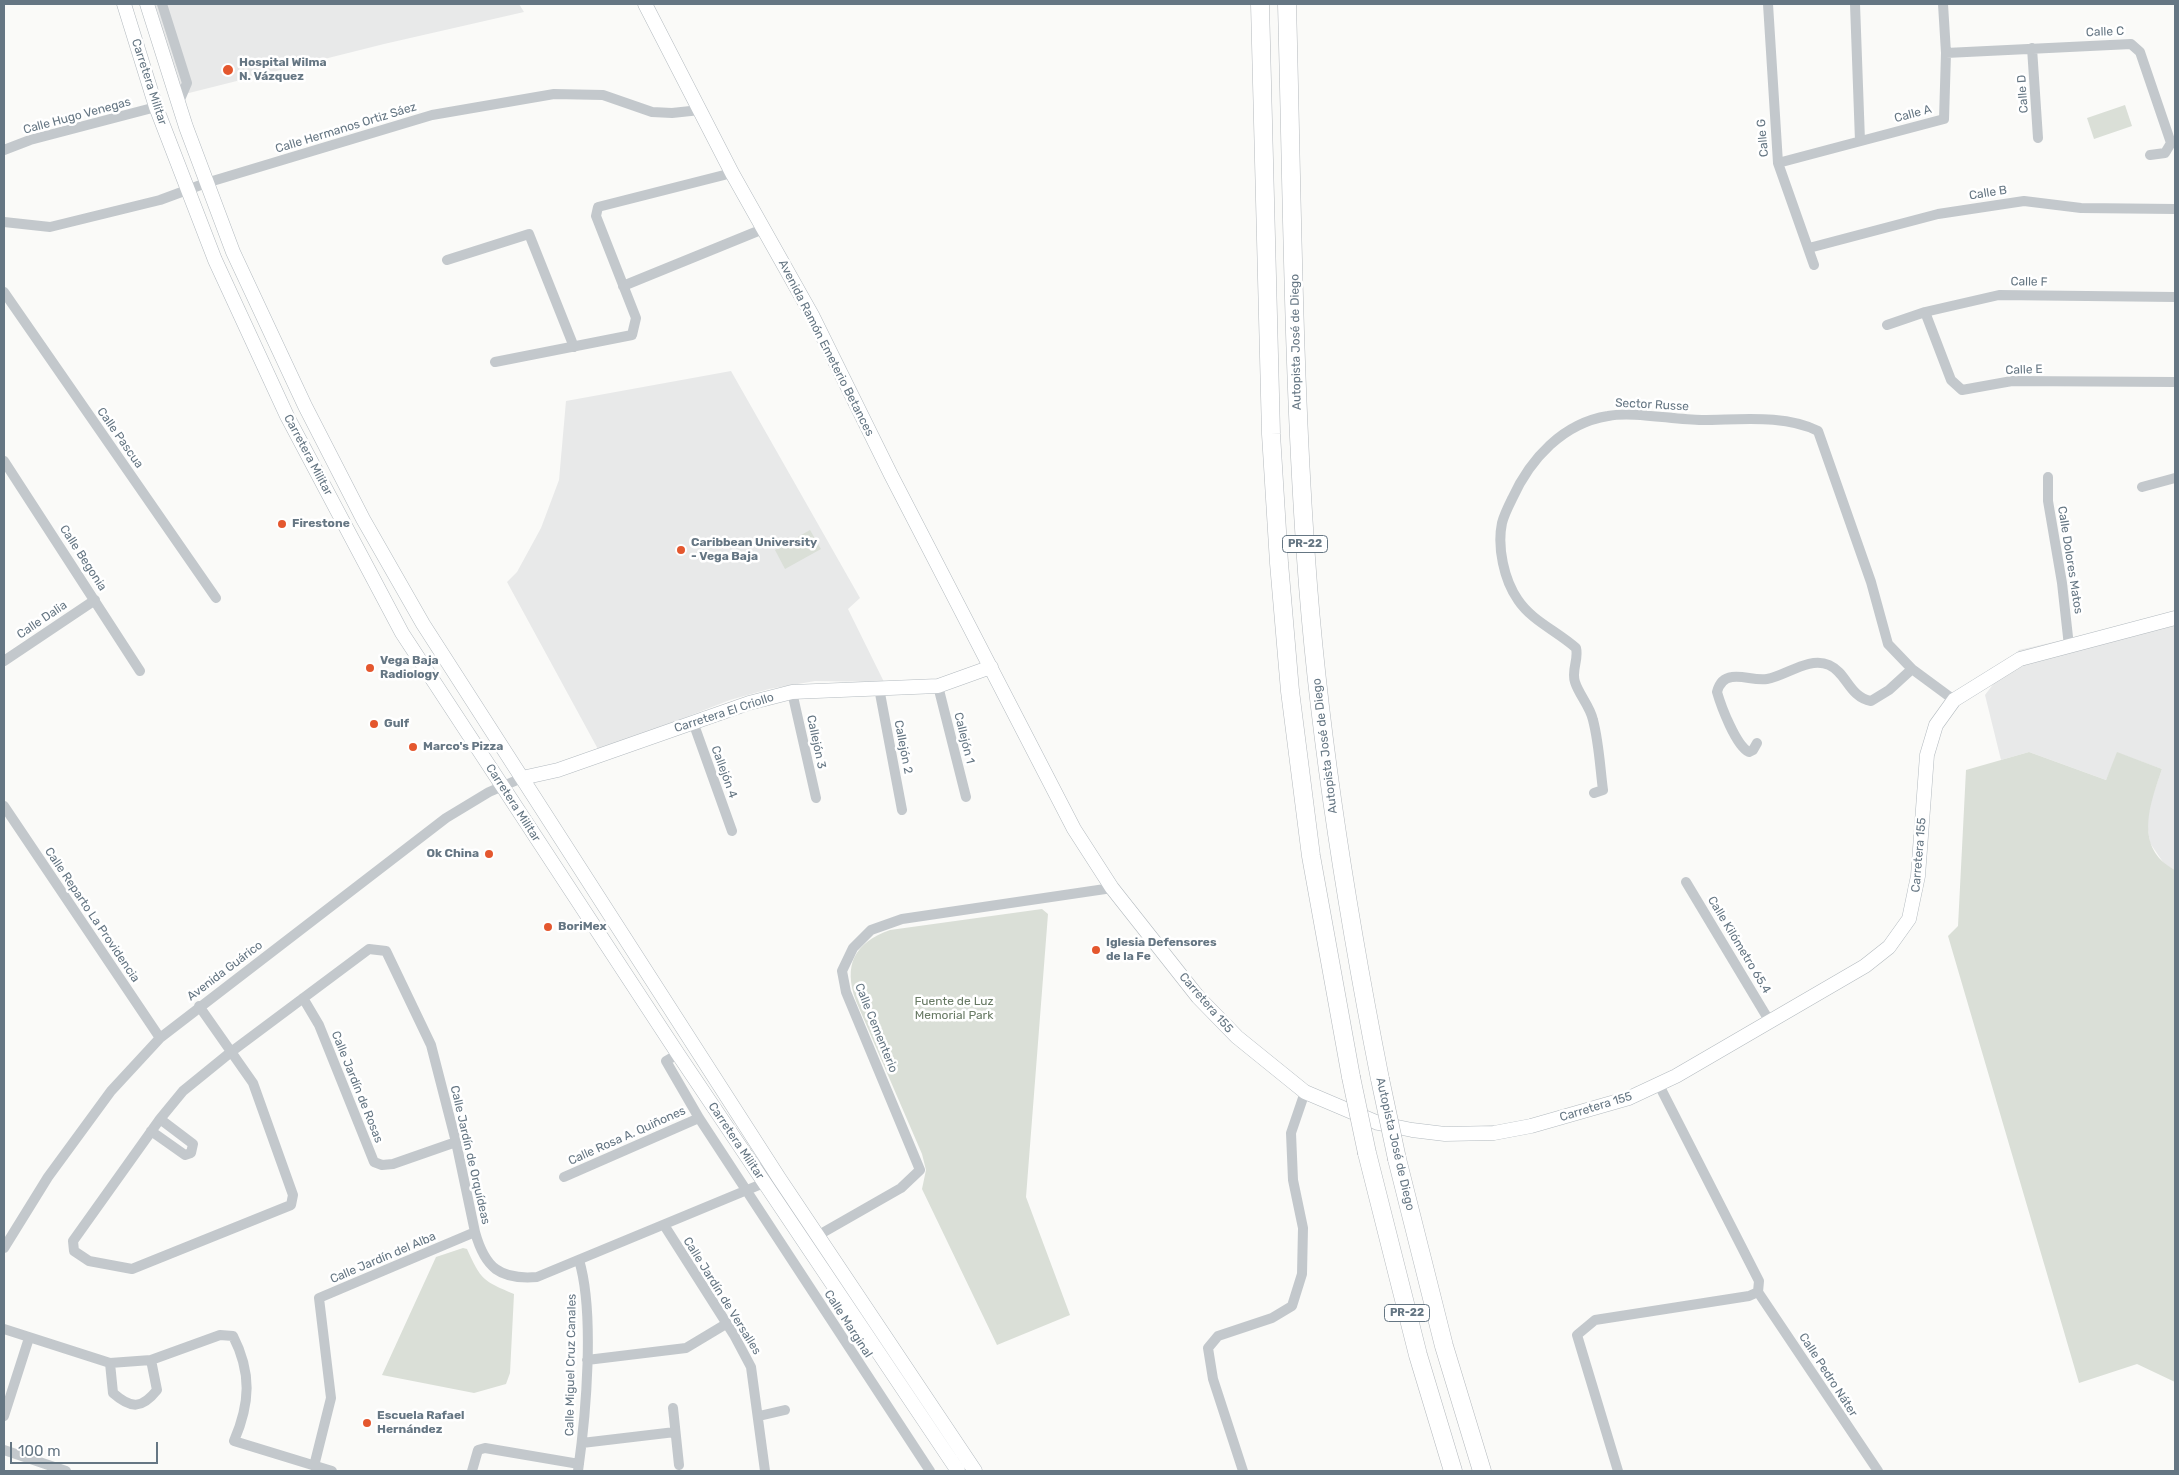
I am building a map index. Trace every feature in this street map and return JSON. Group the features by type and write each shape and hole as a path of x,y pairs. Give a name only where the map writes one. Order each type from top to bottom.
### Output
{"highway":[{"name":"PR-22","path":"1260,4 1271,434 1279,563 1290,691 1311,856 1351,1077 1367,1154 1418,1355 1453,1471"},
{"name":"Autopista José de Diego","path":"1287,4 1298,423 1306,559 1318,686 1339,860 1397,1159 1444,1346 1482,1471"}],"main road":[{"name":"Carretera Militar","path":"124,4 156,107 215,260 287,416 402,634 678,1054 958,1471"},
{"name":"Carretera Militar","path":"147,4 178,104 233,252 305,406 363,519 423,624 817,1236 904,1362 971,1470"},
{"name":"Avenida Ramón Emeterio Betances","path":"645,4 732,173 813,317 891,475 991,667"},
{"name":"Carretera 155","path":"991,667 1074,829 1112,888 1218,1020 1269,1064 1306,1092 1378,1123 1445,1134 1476,1134 1531,1126 1628,1098 1659,1085 1865,966 1889,947 1909,919 1918,876 1930,739 1941,716 1954,700 2020,659 2175,618"},
{"name":"Carretera El Criollo","path":"522,778 558,770 749,703 792,692 938,686 991,667"}],"street":[{"path":"162,4 186,83 178,104"},
{"name":"Calle G","path":"1768,4 1778,163 1814,264"},
{"path":"1855,4 1860,141"},
{"name":"Calle A","path":"1778,163 1944,119 1946,53 1943,4"},
{"name":"Calle C","path":"1946,53 2131,44 2140,52 2171,143 2166,153 2150,155"},
{"name":"Calle D","path":"2032,48 2038,138"},
{"name":"Calle Hermanos Ortiz Sáez","path":"4,222 50,227 160,200 206,183 432,114 554,94 604,95 652,112 672,113 700,110"},
{"name":"Calle Hugo Venegas","path":"4,150 30,140 156,107"},
{"path":"495,362 632,335 636,318 596,216 598,207 732,173"},
{"name":"Calle B","path":"1809,248 1938,214 2024,200 2081,208 2175,209"},
{"path":"623,286 763,229"},
{"path":"447,260 529,234 574,346"},
{"name":"Calle Pascua","path":"4,292 216,598"},
{"name":"Calle F","path":"1887,325 1925,312 1999,294 2175,297"},
{"name":"Calle E","path":"1925,312 1951,380 1962,390 2012,381 2175,382"},
{"name":"Sector Russe","path":"1594,793 1603,790 1593,720 1588,704 1575,684 1574,677 1578,654 1576,648 1539,622 1518,600 1504,568 1502,541 1503,518 1520,482 1551,443 1576,426 1607,416 1622,415 1674,420 1755,420 1795,423 1818,431 1871,582 1888,644 1912,669 1954,700"},
{"name":"Calle Begonia","path":"4,461 140,670"},
{"name":"Calle Dolores Matos","path":"2048,477 2048,501 2062,583 2070,646"},
{"path":"2142,487 2175,478"},
{"name":"Calle Dalia","path":"4,661 95,600"},
{"path":"1757,743 1753,750 1749,752 1745,750 1735,734 1717,692 1724,680 1732,677 1767,679 1810,663 1822,662 1830,665 1840,673 1858,696 1871,701 1889,690 1912,669"},
{"name":"Callejón 1","path":"938,686 966,797"},
{"name":"Callejón 2","path":"879,688 902,810"},
{"name":"Callejón 3","path":"792,692 816,798"},
{"name":"Callejón 4","path":"693,722 732,831"},
{"name":"Avenida Guárico","path":"4,1248 48,1177 76,1138 111,1092 160,1038 199,1006 446,818 503,786 522,778"},
{"name":"Calle Reparto La Providencia","path":"4,806 160,1038"},
{"name":"Calle Kilómetro 65.4","path":"1686,882 1770,1022"},
{"name":"Calle Cementerio","path":"817,1236 901,1188 920,1170 846,992 842,971 853,948 871,930 902,919 1112,888"},
{"name":"Calle Jardín de Orquídeas","path":"199,1006 230,1052 253,1083 294,1195 291,1205 132,1269 89,1261 74,1251 73,1241 151,1131 183,1091 230,1052 369,949 386,951 431,1045 456,1142 475,1232 479,1245 490,1266 517,1279 537,1277 764,1183"},
{"name":"Calle Jardín de Rosas","path":"303,998 320,1026 374,1162 382,1166 393,1164 456,1142"},
{"name":"Calle Marginal","path":"678,1054 666,1062 699,1118 930,1471"},
{"path":"1618,1471 1578,1335 1595,1320 1749,1296 1758,1292 1759,1281 1659,1085"},
{"path":"1243,1471 1213,1379 1208,1348 1218,1336 1272,1318 1292,1306 1302,1274 1303,1228 1293,1180 1291,1133 1306,1092"},
{"name":"Calle Rosa A. Quiñones","path":"564,1177 699,1118"},
{"path":"151,1131 185,1155 192,1153 193,1144 160,1119"},
{"name":"Calle Jardín de Versalles","path":"664,1225 751,1367 765,1471"},
{"name":"Calle Jardín del Alba","path":"314,1466 331,1398 318,1298 475,1232"},
{"name":"Calle Miguel Cruz Canales","path":"579,1260 586,1280 586,1360 579,1468"},
{"name":"Calle Pedro Náter","path":"1758,1292 1854,1439 1878,1471"},
{"path":"586,1360 686,1348 726,1324"},
{"path":"4,1329 110,1363 151,1360 220,1335 233,1336 243,1356 247,1386 244,1418 234,1441 332,1471"},
{"path":"4,1416 29,1338"},
{"path":"110,1363 113,1393 122,1401 135,1406 148,1402 157,1390 151,1360"},
{"path":"673,1408 679,1465"},
{"path":"759,1416 785,1410"},
{"path":"582,1443 675,1432"},
{"path":"472,1471 478,1450 485,1448 579,1468"},
{"path":"4,1450 66,1471"}],"shaded area":[{"name":"Hospital Wilma N. Vázquez","path":"155,4 519,4 524,12 384,44 181,95"},
{"name":"Caribbean University - Vega Baja","path":"731,371 860,598 848,609 884,682 815,681 769,689 730,700 599,751 507,582 517,572 541,528 559,480 566,401"},
{"path":"2175,614 2175,870 2165,865 2150,843 2147,823 2151,800 2162,769 2118,753 2106,780 2029,752 2001,760 1985,695 2019,650"}],"green space":[{"path":"2125,105 2132,126 2094,139 2087,118"},
{"path":"810,530 821,549 785,569 775,550"},
{"path":"2029,752 2106,780 2117,752 2162,769 2153,796 2148,824 2149,838 2154,850 2162,861 2175,870 2175,1382 2137,1364 2079,1383 1948,936 1958,926 1966,770"},
{"name":"Fuente de Luz Memorial Park","path":"1042,909 1048,914 1026,1197 1070,1315 997,1345 922,1189 926,1170 922,1154 856,1001 852,988 852,966 860,949 878,935 890,930"},
{"path":"463,1248 467,1249 484,1278 514,1294 510,1373 506,1384 474,1393 382,1375 436,1257"}],"place":[{"name":"Hospital Wilma N. Vázquez","path":"228,70"},
{"name":"Firestone","path":"282,524"},
{"name":"Caribbean University - Vega Baja","path":"681,550"},
{"name":"Vega Baja Radiology","path":"370,668"},
{"name":"Gulf","path":"374,724"},
{"name":"Marco's Pizza","path":"413,747"},
{"name":"Ok China","path":"489,854"},
{"name":"BoriMex","path":"548,927"},
{"name":"Iglesia Defensores de la Fe","path":"1096,950"},
{"name":"Escuela Rafael Hernández","path":"367,1423"}]}
